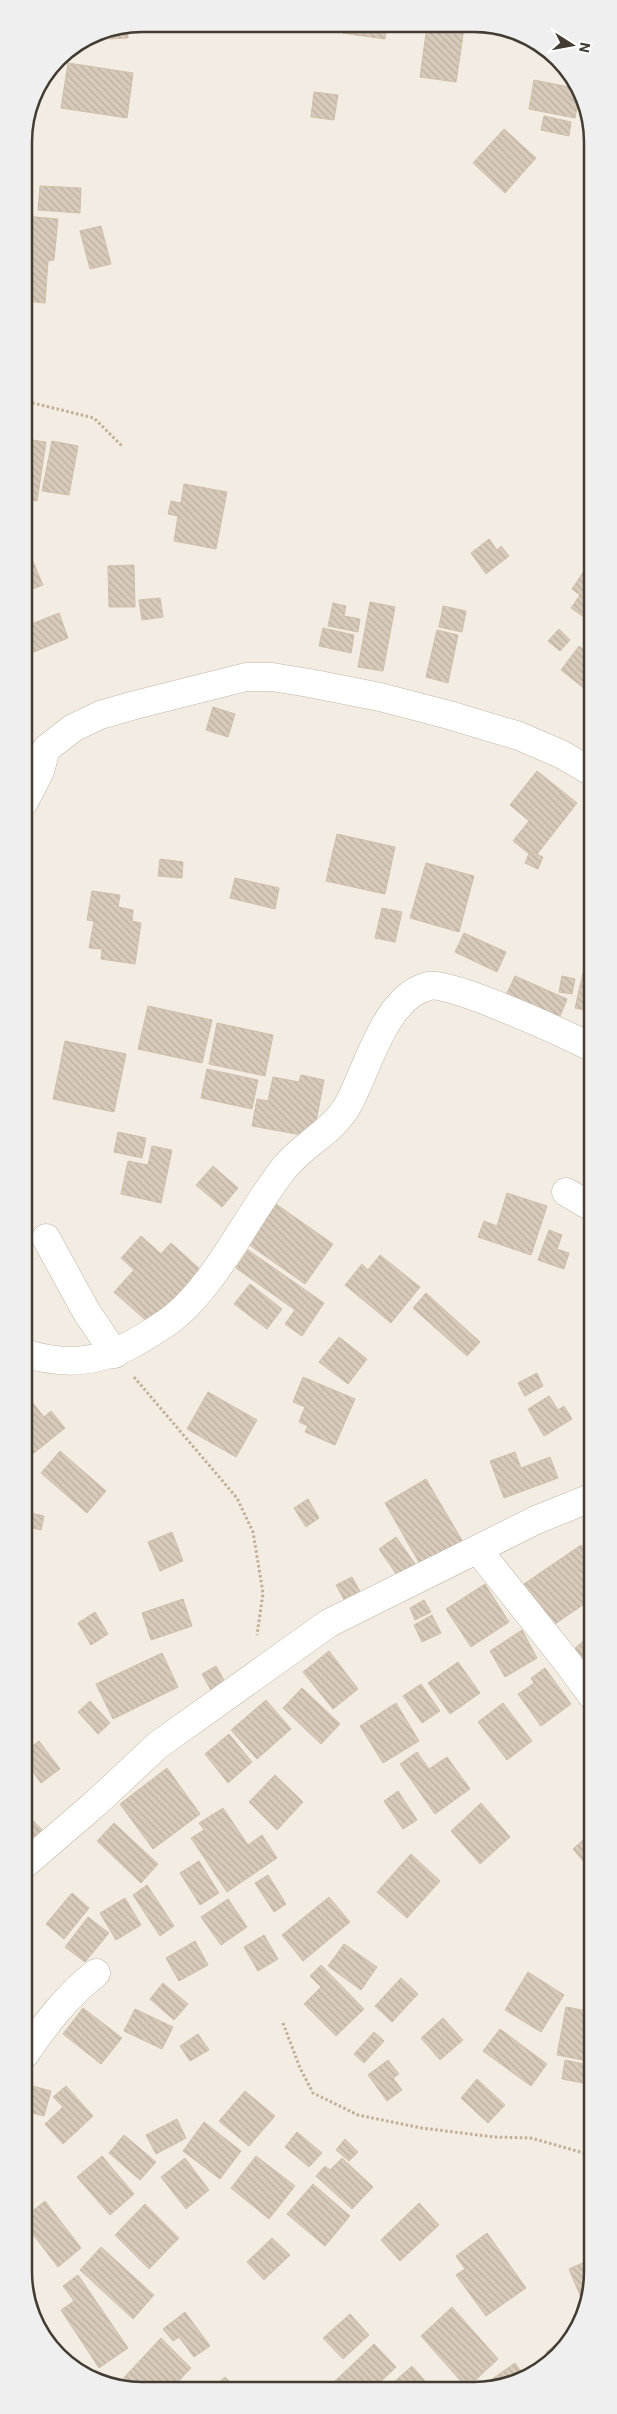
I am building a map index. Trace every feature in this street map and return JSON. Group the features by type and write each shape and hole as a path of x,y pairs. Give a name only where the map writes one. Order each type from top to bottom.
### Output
{"street":[{"path":"33,785 40,771 46,749 73,728 100,716 135,705 246,677 272,677 309,683 380,697 449,715 518,736 561,754 584,767"},
{"path":"32,1356 43,1359 71,1362 115,1354 166,1322 191,1300 285,1167 302,1149 331,1127 348,1104 387,1022 410,995 430,986 463,992 584,1045"},
{"path":"566,1192 584,1203"},
{"path":"46,1238 86,1311 115,1354"},
{"path":"32,1858 96,1803 158,1745 329,1623 536,1520 584,1501"},
{"path":"478,1550 584,1685"},
{"path":"32,2044 53,2013 77,1988 96,1973"}],"path":[{"path":"33,403 94,418 123,447"},
{"path":"115,1354 204,1462 237,1498 253,1532 263,1593 256,1641"},
{"path":"283,2023 300,2068 313,2093 358,2115 440,2130 494,2137 531,2138 584,2153"}],"building":[{"path":"342,32 386,32 385,39"},
{"path":"426,32 463,32 456,82 420,77"},
{"path":"128,33 128,38 107,38"},
{"path":"68,63 133,73 127,118 61,108"},
{"path":"534,80 569,87 578,104 575,118 529,109"},
{"path":"314,92 338,95 334,120 311,117"},
{"path":"544,116 571,122 569,136 541,130"},
{"path":"504,129 536,158 505,193 473,163"},
{"path":"40,186 81,188 80,213 38,210"},
{"path":"33,217 58,219 54,260 48,261 45,303 33,302"},
{"path":"101,226 111,264 90,269 80,231"},
{"path":"33,440 46,442 37,501 33,500"},
{"path":"52,441 78,446 69,495 42,491"},
{"path":"184,484 227,492 216,549 174,541 178,516 168,514 171,501 181,503"},
{"path":"489,539 497,550 501,546 509,556 486,574 471,553"},
{"path":"33,561 43,585 33,589"},
{"path":"134,565 135,607 109,607 108,566"},
{"path":"584,571 584,617 571,608 580,595 572,589"},
{"path":"160,598 163,617 142,620 139,600"},
{"path":"370,602 395,607 383,671 358,667"},
{"path":"333,603 346,606 344,616 360,619 358,632 328,626"},
{"path":"443,606 466,611 462,632 439,627"},
{"path":"59,613 68,638 33,652 33,623"},
{"path":"323,628 354,635 351,653 319,646"},
{"path":"559,629 570,640 560,651 548,641"},
{"path":"437,630 458,635 448,683 426,677"},
{"path":"579,646 584,650 584,688 561,670"},
{"path":"213,707 235,714 228,737 206,730"},
{"path":"537,771 577,803 534,858 513,841 529,821 510,805"},
{"path":"337,834 395,847 385,894 326,881"},
{"path":"530,851 543,857 538,869 525,863"},
{"path":"160,859 183,862 182,878 158,876"},
{"path":"426,863 474,876 459,932 410,918"},
{"path":"235,878 279,888 275,909 230,898"},
{"path":"92,891 120,895 118,907 133,910 132,921 141,923 135,964 101,959 102,949 89,948 94,921 87,920"},
{"path":"382,908 402,912 395,942 375,938"},
{"path":"464,933 506,952 497,972 455,952"},
{"path":"584,968 584,1010 575,1008"},
{"path":"515,976 567,999 558,1021 505,997"},
{"path":"562,976 575,979 572,994 559,992"},
{"path":"148,1006 212,1020 202,1063 138,1049"},
{"path":"217,1023 273,1035 265,1076 209,1064"},
{"path":"65,1041 126,1054 114,1112 53,1099"},
{"path":"207,1069 258,1080 252,1109 201,1098"},
{"path":"301,1075 324,1080 313,1137 252,1126 257,1099 268,1101 273,1077 299,1082"},
{"path":"118,1132 146,1138 142,1158 114,1152"},
{"path":"152,1146 172,1150 161,1203 121,1194 128,1161 148,1165"},
{"path":"213,1166 238,1188 222,1207 196,1185"},
{"path":"507,1193 547,1206 531,1255 478,1237 484,1221 497,1226"},
{"path":"276,1204 333,1244 305,1284 248,1244"},
{"path":"549,1230 562,1235 557,1249 569,1253 564,1269 538,1260"},
{"path":"141,1236 161,1254 171,1243 201,1270 152,1326 114,1292 134,1270 121,1258"},
{"path":"248,1250 324,1303 302,1336 285,1324 295,1310 236,1268"},
{"path":"380,1255 420,1287 391,1323 345,1285 362,1264 368,1270"},
{"path":"250,1284 282,1309 267,1329 234,1304"},
{"path":"426,1293 480,1342 467,1356 413,1308"},
{"path":"339,1337 367,1359 348,1384 319,1362"},
{"path":"537,1373 543,1386 525,1396 518,1383"},
{"path":"303,1377 355,1399 335,1445 305,1432 308,1426 299,1422 305,1407 293,1402"},
{"path":"208,1392 257,1420 236,1457 187,1429"},
{"path":"549,1396 558,1410 564,1406 572,1419 544,1436 528,1409"},
{"path":"32,1403 44,1417 51,1411 65,1428 32,1454"},
{"path":"60,1451 106,1491 87,1513 41,1473"},
{"path":"515,1452 521,1468 550,1457 558,1478 504,1498 490,1461"},
{"path":"426,1479 463,1542 421,1566 385,1503"},
{"path":"308,1499 319,1518 306,1527 294,1508"},
{"path":"32,1513 44,1516 41,1530 32,1528"},
{"path":"172,1532 183,1561 160,1571 148,1542"},
{"path":"396,1537 416,1565 399,1578 379,1549"},
{"path":"581,1545 584,1549 584,1604 552,1626 524,1584"},
{"path":"352,1577 362,1595 346,1603 336,1585"},
{"path":"485,1584 509,1622 471,1647 446,1609"},
{"path":"183,1599 192,1626 151,1640 142,1613"},
{"path":"424,1600 431,1612 415,1620 410,1608"},
{"path":"95,1612 108,1634 91,1645 78,1623"},
{"path":"432,1615 441,1633 422,1642 414,1625"},
{"path":"522,1630 537,1658 505,1677 490,1651"},
{"path":"584,1641 584,1661 574,1649"},
{"path":"329,1651 358,1689 333,1709 303,1672"},
{"path":"162,1653 178,1687 113,1719 96,1684"},
{"path":"458,1662 480,1693 450,1714 428,1683"},
{"path":"216,1666 225,1682 211,1690 202,1674"},
{"path":"545,1668 571,1704 541,1726 518,1694 534,1683 531,1678"},
{"path":"421,1684 440,1711 422,1723 403,1696"},
{"path":"302,1688 340,1724 321,1744 283,1708"},
{"path":"266,1700 291,1729 257,1759 231,1730"},
{"path":"90,1701 110,1723 98,1734 78,1712"},
{"path":"396,1703 419,1741 383,1763 360,1726"},
{"path":"503,1703 532,1741 507,1760 478,1722"},
{"path":"229,1734 252,1762 228,1783 205,1754"},
{"path":"39,1741 60,1769 41,1783 32,1771 32,1746"},
{"path":"417,1752 429,1769 447,1757 470,1789 435,1814 400,1764"},
{"path":"167,1768 200,1814 153,1849 120,1804"},
{"path":"275,1775 303,1802 277,1830 249,1802"},
{"path":"398,1791 417,1820 403,1829 384,1801"},
{"path":"481,1803 510,1837 480,1864 451,1831"},
{"path":"223,1808 248,1845 262,1835 277,1858 227,1892 191,1838 204,1830 199,1823"},
{"path":"32,1820 43,1831 32,1843"},
{"path":"114,1823 158,1864 141,1883 97,1841"},
{"path":"584,1839 584,1862 573,1849"},
{"path":"411,1854 440,1881 407,1918 377,1892"},
{"path":"199,1861 219,1893 200,1905 180,1873"},
{"path":"268,1875 286,1904 274,1912 255,1883"},
{"path":"147,1885 174,1926 160,1936 133,1895"},
{"path":"72,1893 89,1908 64,1939 46,1924"},
{"path":"329,1897 350,1922 303,1961 282,1935"},
{"path":"125,1898 141,1925 116,1940 100,1913"},
{"path":"228,1899 247,1927 221,1945 201,1917"},
{"path":"88,1917 109,1933 85,1962 65,1947"},
{"path":"264,1935 278,1959 258,1971 244,1947"},
{"path":"195,1941 208,1965 179,1981 166,1958"},
{"path":"344,1944 377,1967 361,1990 328,1966"},
{"path":"321,1965 364,2009 336,2036 304,2004 321,1987 310,1976"},
{"path":"528,1972 564,1995 541,2032 505,2010"},
{"path":"401,1978 418,1994 392,2022 375,2006"},
{"path":"163,1983 188,2004 174,2020 150,1999"},
{"path":"566,2007 584,2010 584,2060 557,2055"},
{"path":"83,2008 122,2038 101,2064 63,2034"},
{"path":"135,2009 173,2027 162,2049 124,2031"},
{"path":"443,2018 463,2040 440,2060 421,2038"},
{"path":"500,2029 547,2064 531,2086 483,2051"},
{"path":"374,2032 384,2041 364,2063 354,2054"},
{"path":"198,2034 209,2050 190,2061 180,2046"},
{"path":"388,2060 399,2074 393,2078 402,2090 387,2101 368,2075"},
{"path":"565,2060 584,2064 584,2083 562,2079"},
{"path":"477,2079 505,2105 488,2123 461,2098"},
{"path":"32,2086 51,2091 44,2116 32,2113"},
{"path":"66,2086 93,2116 63,2144 45,2124 63,2107 53,2097"},
{"path":"245,2091 275,2116 249,2146 219,2121"},
{"path":"177,2119 186,2138 156,2154 146,2135"},
{"path":"204,2122 241,2151 220,2179 183,2151"},
{"path":"297,2132 322,2153 309,2167 285,2147"},
{"path":"124,2135 156,2162 140,2180 109,2153"},
{"path":"345,2139 358,2152 349,2161 336,2150"},
{"path":"102,2156 134,2194 110,2215 77,2177"},
{"path":"256,2156 295,2186 269,2219 231,2188"},
{"path":"185,2158 209,2190 186,2209 161,2177"},
{"path":"342,2158 373,2187 352,2209 316,2176 325,2166 330,2170"},
{"path":"313,2184 350,2216 325,2246 287,2214"},
{"path":"45,2201 81,2248 58,2267 32,2233 32,2211"},
{"path":"419,2203 439,2225 400,2261 381,2240"},
{"path":"145,2204 179,2238 149,2269 115,2235"},
{"path":"487,2233 526,2288 486,2316 456,2275 465,2269 456,2256"},
{"path":"272,2238 290,2255 264,2280 247,2262"},
{"path":"101,2247 154,2295 133,2319 80,2270"},
{"path":"584,2262 584,2286 581,2298 569,2269"},
{"path":"78,2275 128,2348 99,2368 61,2310 74,2301 63,2286"},
{"path":"452,2307 498,2359 473,2382 462,2382 421,2336"},
{"path":"185,2312 210,2346 194,2357 179,2337 173,2341 163,2329"},
{"path":"350,2314 369,2335 343,2359 323,2338"},
{"path":"161,2338 191,2368 178,2382 143,2382 122,2379"},
{"path":"374,2344 396,2367 380,2382 334,2382"},
{"path":"515,2363 521,2371 510,2376 490,2381"},
{"path":"412,2366 426,2382 394,2382"},
{"path":"225,2377 230,2382 219,2382"}]}
